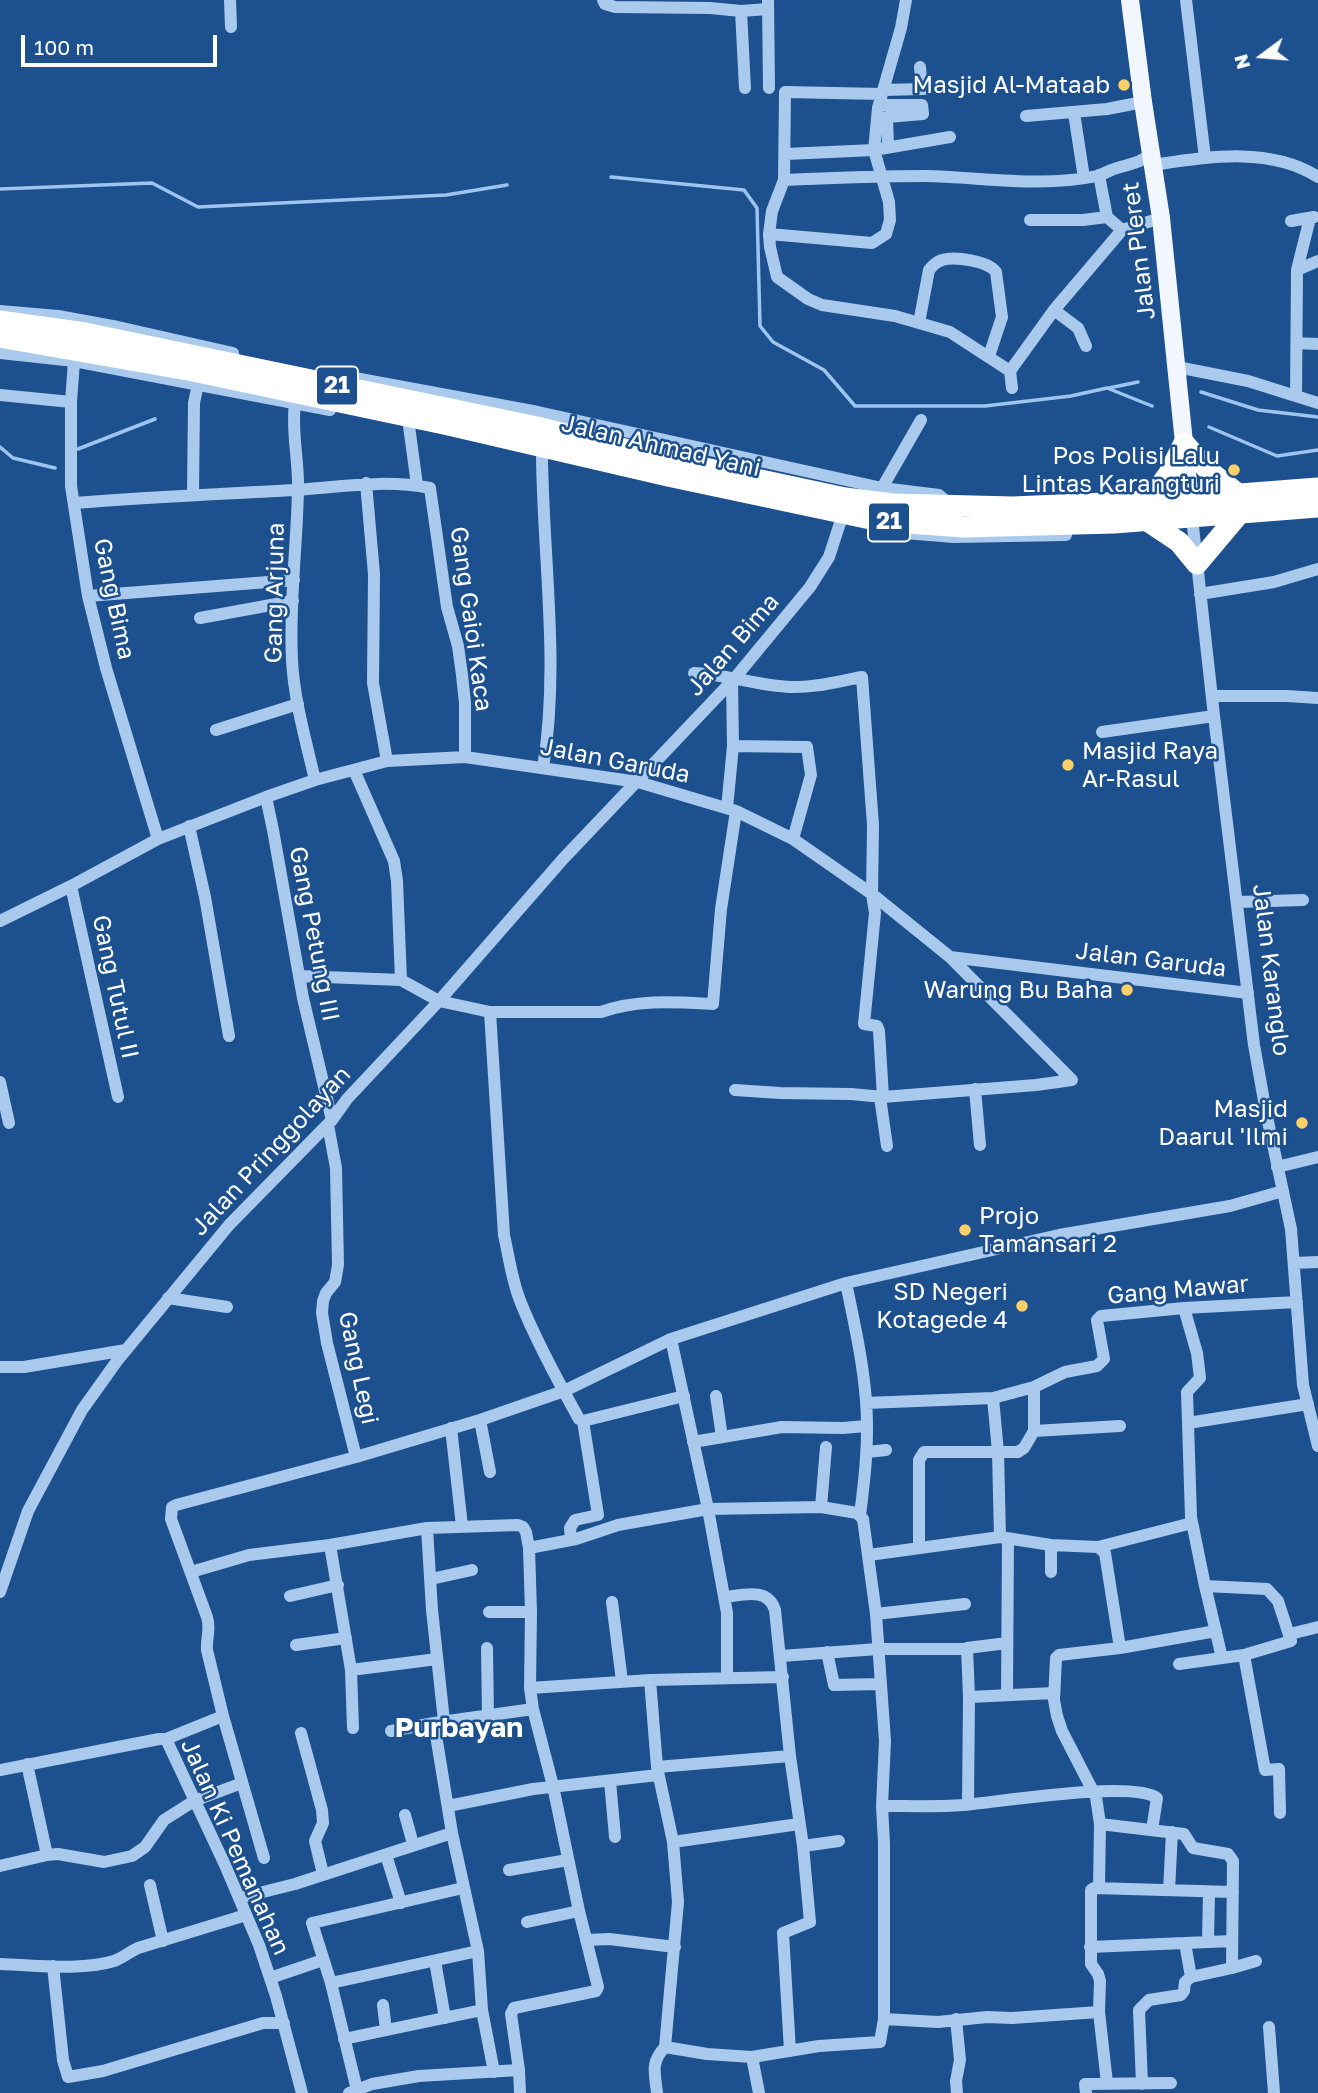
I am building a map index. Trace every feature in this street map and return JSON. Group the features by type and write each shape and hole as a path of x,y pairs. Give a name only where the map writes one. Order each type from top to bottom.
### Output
{"highway":[{"name":"Jalan Ahmad Yani","path":"0,321 85,333 496,419 670,469 880,521 964,527 1114,523 1149,511"},
{"name":"Jalan Ahmad Yani","path":"0,337 193,371 443,429 670,469 893,504 1149,511 1239,504 1318,488"},
{"path":"1184,443 1239,504 1197,564 1149,511 1184,443"},
{"name":"Jalan Ahmad Yani","path":"1239,504 1318,507"}],"main road":[{"name":"Jalan Pleret","path":"1130,0 1161,218 1191,508"}],"street":[{"path":"230,0 231,27"},
{"path":"603,0 605,4 615,7 710,4 741,11 768,4 769,88"},
{"path":"769,234 872,243 886,234 890,220 890,202 874,150 881,96 906,0"},
{"path":"1186,0 1205,158"},
{"path":"741,11 745,88"},
{"path":"920,67 922,89"},
{"path":"881,96 943,86"},
{"path":"888,146 887,117 923,114 922,104 881,96 785,92 784,180 772,211 769,234 777,277 808,299 822,305 895,316 950,332 1010,371 1013,388"},
{"path":"1026,116 1074,113 1143,103"},
{"path":"1074,113 1084,178"},
{"path":"786,154 874,150 950,137"},
{"path":"784,180 882,176 1026,181 1084,178 1142,161 1205,158 1267,158 1306,169 1318,177"},
{"path":"1099,175 1107,218 1122,230"},
{"path":"1291,221 1314,217 1297,270 1296,396"},
{"path":"1030,220 1107,218"},
{"path":"1010,371 1054,310 1122,230 1161,218"},
{"path":"919,323 929,270 934,264 946,258 988,264 996,272 1002,317 989,356"},
{"path":"1297,270 1318,261"},
{"path":"1054,310 1078,328 1086,346"},
{"path":"0,311 58,316 118,327 298,368 538,412 882,488 939,495 951,507"},
{"path":"1297,343 1318,344"},
{"path":"0,353 74,361 409,426 443,429 542,456 880,531 1001,537 1080,534 1114,523"},
{"name":"Gang Bima","path":"74,361 71,462 74,503 88,596 106,668 158,839"},
{"path":"1177,367 1248,381 1318,403"},
{"path":"194,494 194,403 198,384"},
{"path":"0,395 71,402"},
{"name":"Gang Arjuna","path":"295,404 293,413 298,490 292,662 298,704 315,780"},
{"path":"882,488 920,420"},
{"path":"74,503 298,490 366,483 416,485 409,426"},
{"path":"542,456 550,638 550,713 543,768"},
{"path":"366,483 374,574 373,683 387,761"},
{"name":"Gang Gaioi Kaca","path":"416,485 430,488 447,607 458,646 462,675 465,757"},
{"name":"Jalan Karanglo","path":"1191,508 1213,716 1254,1045 1291,1228 1302,1374 1318,1446"},
{"name":"Jalan Bima","path":"638,782 733,681 810,587 829,557 840,523"},
{"path":"1200,594 1274,582 1318,569"},
{"path":"88,596 294,580"},
{"path":"200,618 293,601"},
{"path":"694,673 708,673 733,681 802,687 862,677 873,825 872,894 875,913 864,1024 877,1026 879,1029 887,1146"},
{"path":"299,976 401,980 439,1001 490,1012 601,1012 627,1004 668,1001 713,1004 732,810 733,681"},
{"path":"1212,696 1318,698"},
{"path":"216,730 298,704"},
{"path":"1102,732 1213,716"},
{"path":"733,746 807,747 811,775 793,839"},
{"name":"Jalan Garuda","path":"0,921 158,839 266,797 315,780 387,761 465,757 638,782 732,810 793,839 872,894 950,957 1248,993"},
{"path":"354,770 394,862 401,980"},
{"name":"Jalan Pringgolayan","path":"0,1592 28,1511 82,1410 126,1350 241,1212 330,1123 347,1099 439,1001 563,859 638,782"},
{"name":"Gang Petung III","path":"266,797 299,976 330,1123"},
{"path":"189,826 205,897 229,1036"},
{"name":"Gang Tutul II","path":"71,886 118,1097"},
{"path":"1238,902 1303,900"},
{"path":"735,1090 882,1097 1072,1080 950,957"},
{"path":"490,1012 504,1235 509,1261 520,1302 564,1391 579,1419 583,1420 684,1396"},
{"path":"0,1082 9,1123"},
{"path":"975,1089 980,1145"},
{"name":"Gang Legi","path":"330,1123 336,1168 338,1265 335,1282 323,1301 322,1313 356,1457"},
{"path":"1277,1167 1318,1157"},
{"path":"264,1858 223,1716 206,1643 210,1625 171,1519 173,1507 176,1505 356,1457 480,1420 564,1391 671,1339 846,1283 1059,1235 1230,1206 1283,1191"},
{"path":"1294,1263 1318,1262"},
{"path":"665,2048 752,2057 819,2046 880,2042 884,2019 882,1806 885,1741 876,1614 869,1555 860,1515 867,1452 866,1403 862,1362 846,1283"},
{"path":"168,1298 227,1307"},
{"name":"Gang Mawar","path":"866,1403 993,1398 1034,1387 1065,1372 1097,1366 1102,1363 1104,1355 1097,1320 1101,1316 1297,1302"},
{"path":"1184,1308 1197,1353 1200,1378 1187,1392 1192,1523 1222,1658"},
{"path":"671,1339 724,1597 728,1625 727,1678"},
{"path":"0,1367 24,1367 126,1350"},
{"path":"919,1548 919,1460 922,1454 1020,1451 1034,1431 1034,1387"},
{"path":"716,1396 722,1437"},
{"path":"993,1398 1004,1538 1007,1695"},
{"path":"1188,1423 1308,1404"},
{"path":"480,1420 490,1472"},
{"path":"571,1540 570,1528 575,1520 598,1515 583,1420"},
{"path":"693,1442 782,1427 866,1426"},
{"path":"1034,1431 1120,1426"},
{"path":"451,1428 462,1527"},
{"path":"821,1507 826,1447"},
{"path":"867,1452 886,1450"},
{"path":"529,1548 571,1540 618,1525 708,1509 821,1507 860,1515"},
{"path":"869,1555 1004,1538 1051,1545 1098,1547 1192,1523"},
{"path":"191,1572 249,1555 330,1545 427,1528 523,1527 529,1548 530,1688 533,1709 597,1979 596,1991 513,2008 520,2093"},
{"path":"427,1528 439,1722 448,1807 478,1951 482,2010 494,2072"},
{"path":"330,1545 351,1670 354,1728"},
{"path":"1051,1545 1051,1572"},
{"path":"1098,1547 1105,1553 1120,1648"},
{"path":"431,1579 472,1570"},
{"path":"290,1596 338,1585"},
{"path":"1179,1664 1244,1655 1290,1643 1292,1639 1278,1601 1267,1589 1205,1586"},
{"path":"724,1597 757,1594 769,1599 775,1610 810,1922 783,1933 790,2051"},
{"path":"612,1602 622,1681"},
{"path":"876,1614 965,1604"},
{"path":"489,1612 531,1612"},
{"path":"1290,1634 1318,1627"},
{"path":"1099,1888 1098,1801 1056,1716 1056,1658 1059,1655 1120,1648 1216,1631"},
{"path":"296,1645 346,1638"},
{"path":"781,1656 878,1649 967,1649 1007,1643"},
{"path":"486,1648 488,1715"},
{"path":"967,1649 968,1804"},
{"path":"827,1652 834,1685 881,1684"},
{"path":"1244,1655 1265,1768 1279,1769 1280,1813"},
{"path":"351,1670 437,1659"},
{"path":"530,1688 622,1681 783,1678"},
{"path":"650,1680 658,1771 674,1842 678,1902 665,2048 653,2064 657,2093"},
{"path":"969,1698 1054,1693"},
{"path":"391,1731 533,1709"},
{"path":"166,1739 223,1716"},
{"path":"301,1734 322,1810 323,1823 315,1841 323,1874"},
{"name":"Jalan Ki Pemanahan","path":"0,1770 166,1739 246,1915 270,1978 302,2093"},
{"path":"448,1807 553,1786 610,1781 658,1771 790,1756"},
{"path":"27,1764 47,1855"},
{"path":"610,1781 615,1837"},
{"path":"0,1866 58,1854 104,1862 132,1856 145,1847 164,1820 194,1801 242,1783"},
{"path":"882,1806 968,1804 1130,1791 1156,1796 1152,1830"},
{"path":"405,1815 413,1844"},
{"path":"674,1842 799,1824"},
{"path":"1100,1825 1184,1834 1193,1848 1228,1854 1231,1857 1232,1968"},
{"path":"1169,1890 1172,1832"},
{"path":"239,1898 295,1884 452,1833"},
{"path":"803,1846 839,1841"},
{"path":"386,1854 401,1903"},
{"path":"509,1870 569,1860"},
{"path":"150,1885 163,1941"},
{"path":"463,1888 312,1923 331,1983 353,2092 372,2084 419,2076 519,2070"},
{"path":"1107,2083 1099,2012 1100,1981 1091,1964 1091,1890 1099,1888 1233,1892"},
{"path":"1208,1941 1209,1892"},
{"path":"527,1922 579,1911"},
{"path":"0,1964 53,1966 113,1961 138,1948 246,1915"},
{"path":"586,1940 609,1939 675,1947"},
{"path":"1090,1947 1232,1941"},
{"path":"1185,1943 1191,1977"},
{"path":"331,1983 380,1970 478,1951"},
{"path":"270,1978 323,1960"},
{"path":"435,1961 445,2018"},
{"path":"1142,2084 1139,2010 1149,2000 1181,1995 1185,1982 1191,1977 1256,1961"},
{"path":"53,1966 63,2060 68,2077 103,2071 263,2022 284,2023"},
{"path":"383,2005 386,2030"},
{"path":"344,2039 482,2010"},
{"path":"884,2019 938,2022 1099,2012"},
{"path":"956,2020 960,2060 957,2093"},
{"path":"1269,2027 1274,2093"},
{"path":"752,2057 759,2093"},
{"path":"1086,2093 1085,2084 1171,2083"}],"waterway":[{"path":"611,177 744,190 757,208 760,326 773,342 824,370 855,406 985,406 1071,396 1107,388 1152,406"},
{"path":"0,189 152,183 198,207 446,195 507,185"},
{"path":"1109,388 1138,382"},
{"path":"1201,392 1258,410 1318,417"},
{"path":"78,449 155,419"},
{"path":"1209,427 1277,456 1318,450"},
{"path":"0,447 13,458 55,468"}],"place":[{"name":"Masjid Al-Mataab","path":"1124,85"},
{"name":"Pos Polisi Lalu Lintas Karangturi","path":"1234,470"},
{"name":"Masjid Raya Ar-Rasul","path":"1068,765"},
{"name":"Warung Bu Baha","path":"1127,990"},
{"name":"Masjid Daarul 'Ilmi","path":"1302,1123"},
{"name":"Projo Tamansari 2","path":"965,1230"},
{"name":"SD Negeri Kotagede 4","path":"1022,1306"}],"district":[{"name":"Purbayan","path":"459,1728"}]}
